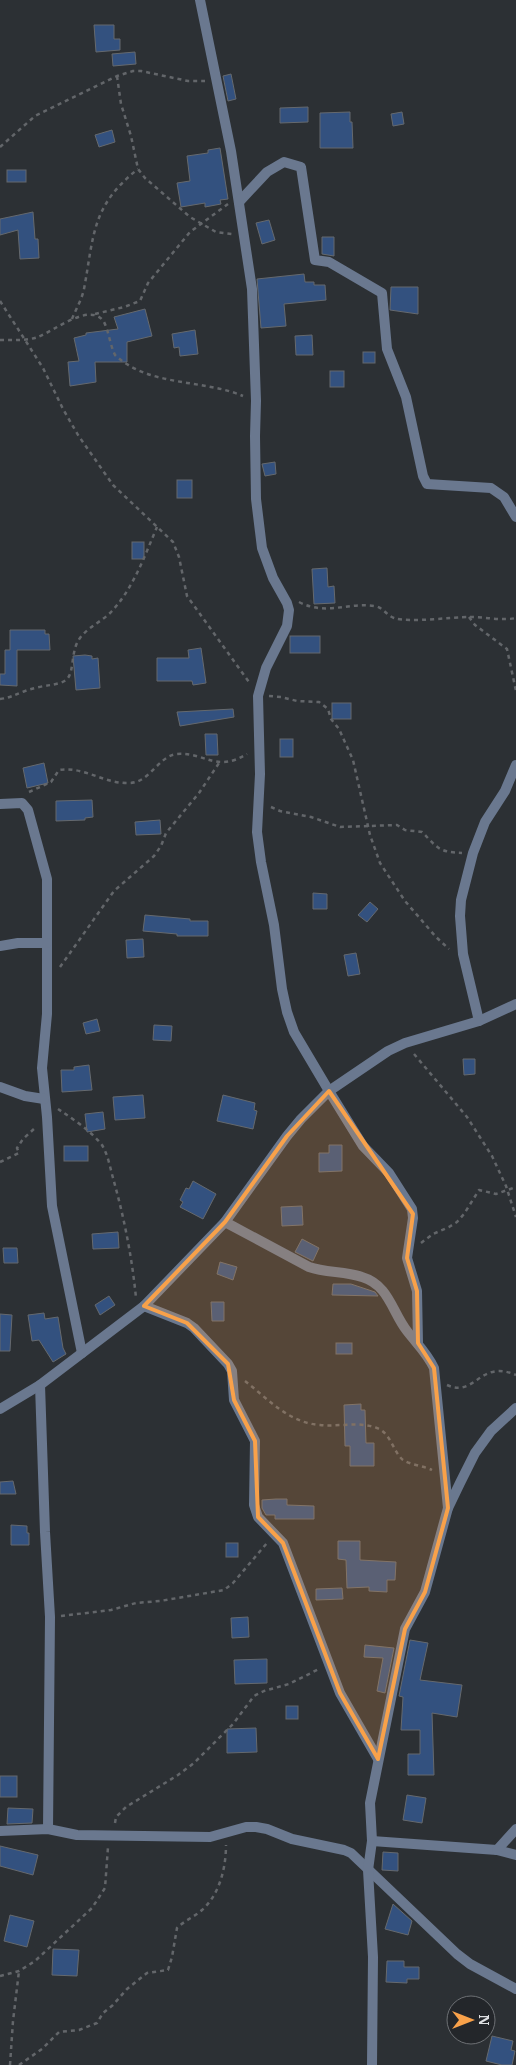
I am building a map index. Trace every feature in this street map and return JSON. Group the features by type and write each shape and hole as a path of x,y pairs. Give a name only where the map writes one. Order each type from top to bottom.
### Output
{"street":[{"path":"200,0 238,198 253,298 256,498 262,548 273,578 287,603 289,617 287,626 266,668 258,696 260,744 258,832 261,862 274,925 282,989 294,1032 363,1146 389,1173 412,1209 413,1218 406,1258 417,1291 418,1343"},
{"path":"238,198 267,172 284,162 301,167 315,260 329,262 382,293 387,348 406,397 423,476 427,484 491,488 504,497 516,517"},
{"path":"479,1021 463,954 460,916 461,900 473,853 485,822 505,791 516,765"},
{"path":"2,803 22,803 28,810 46,879 47,1014 42,1068 52,1206 82,1354"},
{"path":"0,946 18,943 47,943"},
{"path":"0,1408 40,1385 140,1309 225,1222 287,1136 329,1091 388,1051 405,1043 479,1021 516,1004"},
{"path":"0,1087 25,1096 44,1099"},
{"path":"225,1222 309,1267 322,1271 363,1277 378,1285 389,1297 406,1330 429,1357 435,1374 448,1508"},
{"path":"140,1309 180,1320 194,1328 228,1364 232,1371 234,1400 255,1441 254,1505 258,1517 283,1543 345,1703 378,1759"},
{"path":"40,1385 44,1523 50,1617 48,1829"},
{"path":"372,2065 373,1957 368,1870 372,1841 370,1803 405,1629 425,1592 448,1508 476,1453 491,1431 516,1408"},
{"path":"0,1831 48,1829 69,1835 210,1837 246,1827 267,1829 292,1839 344,1850 351,1853 457,1954 470,1964 516,1989"},
{"path":"497,1850 516,1829"},
{"path":"372,1841 497,1850 516,1855"}],"path":[{"path":"0,147 35,116 117,76 133,71 142,71 188,81 217,81"},
{"path":"117,76 121,104 131,136 138,169 177,207 200,224 216,232 244,235"},
{"path":"72,320 84,290 96,220 115,190 138,169"},
{"path":"0,340 25,340 39,336 84,314 94,315 140,301 148,283 200,224 238,198"},
{"path":"0,301 43,368 69,420 112,485 173,542 187,596 258,696 319,702 328,709 330,720 339,728 353,760 368,826 380,863 394,886 436,937 451,950 463,954"},
{"path":"94,315 104,322 115,355 141,371 154,376 236,393 256,401"},
{"path":"0,699 13,697 26,690 67,680 71,675 72,658 80,638 94,624 111,612 121,599 135,578 157,526"},
{"path":"294,601 315,608 380,607 394,618 516,618"},
{"path":"469,617 475,625 507,649 516,691"},
{"path":"2,803 47,784 58,770 79,770 128,784 143,779 168,758 176,754 219,763 233,761 246,756 260,744"},
{"path":"47,984 114,891 154,856 161,846 166,833 199,793 219,763"},
{"path":"259,797 280,811 306,816 340,827 397,824 405,830 422,832 441,851 473,853"},
{"path":"405,1043 467,1117 492,1156 508,1190 516,1217"},
{"path":"44,1099 92,1135 105,1150 128,1238 140,1309"},
{"path":"0,1162 19,1153 17,1148 23,1139 47,1117"},
{"path":"406,1251 457,1222 479,1190 496,1194 516,1187"},
{"path":"435,1374 444,1383 458,1388 471,1384 493,1370 516,1375"},
{"path":"232,1371 291,1418 318,1425 352,1424 375,1427 383,1431 401,1458 444,1474"},
{"path":"50,1617 110,1610 136,1603 160,1601 224,1590 263,1548 274,1533"},
{"path":"0,1976 19,1971 53,1944 76,1920 92,1908 103,1894 111,1836 116,1817 126,1807 178,1776 194,1763 233,1724 254,1696 289,1684 329,1664"},
{"path":"19,2065 42,2049 59,2032 79,2030 96,2023 127,1988 147,1973 168,1970 176,1928 203,1910 214,1894 221,1878 226,1858 226,1833"},
{"path":"10,2065 19,1971"}],"highlighted area":[{"path":"329,1091 413,1214 407,1258 417,1291 418,1343 434,1368 448,1508 425,1592 405,1629 378,1759 340,1693 283,1543 258,1517 255,1441 234,1400 228,1364 187,1323 144,1306 225,1222 287,1136"}],"building":[{"path":"94,25 114,25 114,39 120,39 120,50 96,52"},
{"path":"135,52 136,64 113,66 112,54"},
{"path":"231,74 236,99 228,101 223,76"},
{"path":"308,107 308,122 280,123 280,108"},
{"path":"350,112 353,148 320,148 320,113"},
{"path":"402,112 404,124 393,126 391,114"},
{"path":"112,130 115,142 99,147 95,135"},
{"path":"220,148 228,199 220,200 221,204 205,207 205,203 181,207 177,183 190,181 187,156 208,153 208,150"},
{"path":"7,170 26,170 26,182 7,182"},
{"path":"33,212 35,239 38,239 39,258 20,259 18,230 0,235 0,219"},
{"path":"269,220 275,240 262,244 256,223"},
{"path":"322,237 334,237 334,256 322,254"},
{"path":"304,274 305,282 314,282 314,285 325,285 326,300 284,304 286,326 261,328 257,279"},
{"path":"391,287 418,287 418,314 390,310"},
{"path":"145,309 152,336 127,342 127,362 95,362 96,382 70,386 68,362 79,361 74,338 86,335 86,333 118,329 114,317"},
{"path":"195,330 198,354 180,356 179,347 174,348 172,334"},
{"path":"312,335 313,355 296,355 295,336"},
{"path":"363,352 375,352 375,363 363,363"},
{"path":"330,371 344,371 344,387 330,387"},
{"path":"275,462 276,474 265,476 262,464"},
{"path":"177,480 192,480 192,498 177,498"},
{"path":"132,542 144,542 144,559 132,559"},
{"path":"327,568 328,587 334,586 335,603 314,604 312,569"},
{"path":"10,630 45,630 45,634 49,634 50,650 17,650 17,686 0,685 0,674 5,674 5,650 10,650"},
{"path":"290,636 320,636 320,653 290,653"},
{"path":"201,648 206,683 193,685 192,681 157,681 157,658 189,658 188,650"},
{"path":"73,656 92,656 92,659 98,658 100,688 76,690"},
{"path":"332,703 351,703 351,719 332,719"},
{"path":"233,709 234,717 180,726 177,712"},
{"path":"205,734 217,734 218,755 206,755"},
{"path":"280,739 293,739 293,757 280,757"},
{"path":"44,763 48,783 27,788 23,768"},
{"path":"92,800 93,817 85,818 85,820 56,821 56,801"},
{"path":"160,820 161,834 136,835 135,822"},
{"path":"313,893 327,894 327,909 313,909"},
{"path":"370,902 378,909 367,922 358,915"},
{"path":"145,915 190,919 190,921 208,921 208,936 177,936 177,934 143,931"},
{"path":"143,939 144,957 127,958 126,940"},
{"path":"356,953 360,974 348,976 344,955"},
{"path":"97,1019 100,1031 86,1034 83,1023"},
{"path":"154,1025 172,1026 171,1041 153,1040"},
{"path":"463,1059 475,1059 475,1074 464,1075"},
{"path":"89,1065 92,1090 62,1092 61,1070 74,1070 74,1067"},
{"path":"143,1095 145,1118 115,1120 113,1097"},
{"path":"223,1095 255,1103 254,1110 257,1111 253,1129 217,1121"},
{"path":"103,1112 105,1129 87,1132 85,1114"},
{"path":"329,1145 342,1145 342,1171 319,1172 319,1153 329,1153"},
{"path":"64,1146 88,1146 88,1161 64,1161"},
{"path":"193,1181 216,1194 203,1219 180,1207 183,1202 180,1200 186,1188 189,1189"},
{"path":"302,1206 303,1225 282,1226 281,1207"},
{"path":"118,1232 119,1248 93,1249 92,1234"},
{"path":"302,1239 319,1248 313,1261 295,1252"},
{"path":"3,1248 17,1248 18,1263 4,1263"},
{"path":"220,1262 237,1267 233,1280 217,1274"},
{"path":"333,1284 351,1284 375,1292 378,1296 332,1295"},
{"path":"109,1296 115,1305 100,1315 95,1305"},
{"path":"211,1302 224,1302 224,1321 212,1321"},
{"path":"44,1313 45,1319 58,1317 63,1348 66,1354 53,1362 39,1340 32,1341 28,1315"},
{"path":"0,1314 12,1315 10,1351 0,1351"},
{"path":"336,1343 352,1343 352,1354 336,1354"},
{"path":"361,1404 361,1410 365,1410 366,1443 374,1443 374,1466 350,1466 350,1446 345,1446 344,1405"},
{"path":"13,1481 16,1494 0,1494 0,1482"},
{"path":"287,1499 287,1505 314,1506 314,1519 275,1519 275,1515 266,1515 262,1508 262,1500"},
{"path":"11,1525 27,1526 29,1545 11,1545"},
{"path":"338,1541 360,1541 360,1560 396,1562 395,1580 387,1580 387,1592 369,1591 369,1587 347,1588 346,1560 338,1559"},
{"path":"226,1543 238,1543 238,1557 226,1557"},
{"path":"342,1588 343,1599 316,1600 316,1589"},
{"path":"248,1617 249,1637 232,1638 231,1618"},
{"path":"410,1640 428,1643 420,1680 462,1685 457,1717 432,1713 434,1775 408,1775 408,1754 420,1754 420,1730 401,1730 403,1697 399,1696"},
{"path":"365,1645 394,1648 385,1693 377,1691 383,1658 364,1657"},
{"path":"267,1659 267,1683 235,1684 234,1660"},
{"path":"286,1706 298,1706 298,1719 286,1719"},
{"path":"256,1728 257,1752 227,1753 227,1729"},
{"path":"0,1776 17,1776 17,1797 0,1797"},
{"path":"407,1795 426,1798 422,1823 403,1820"},
{"path":"8,1808 33,1809 32,1823 7,1824"},
{"path":"0,1846 38,1855 33,1875 0,1866"},
{"path":"383,1852 398,1853 398,1871 382,1870"},
{"path":"393,1904 412,1921 408,1935 385,1929"},
{"path":"10,1915 34,1921 27,1947 4,1941"},
{"path":"53,1949 79,1950 77,1976 52,1975"},
{"path":"387,1961 404,1961 404,1967 419,1967 419,1979 407,1979 407,1983 386,1982"},
{"path":"496,2037 513,2041 511,2050 515,2051 512,2065 502,2065 486,2061 490,2045 496,2045"}]}
